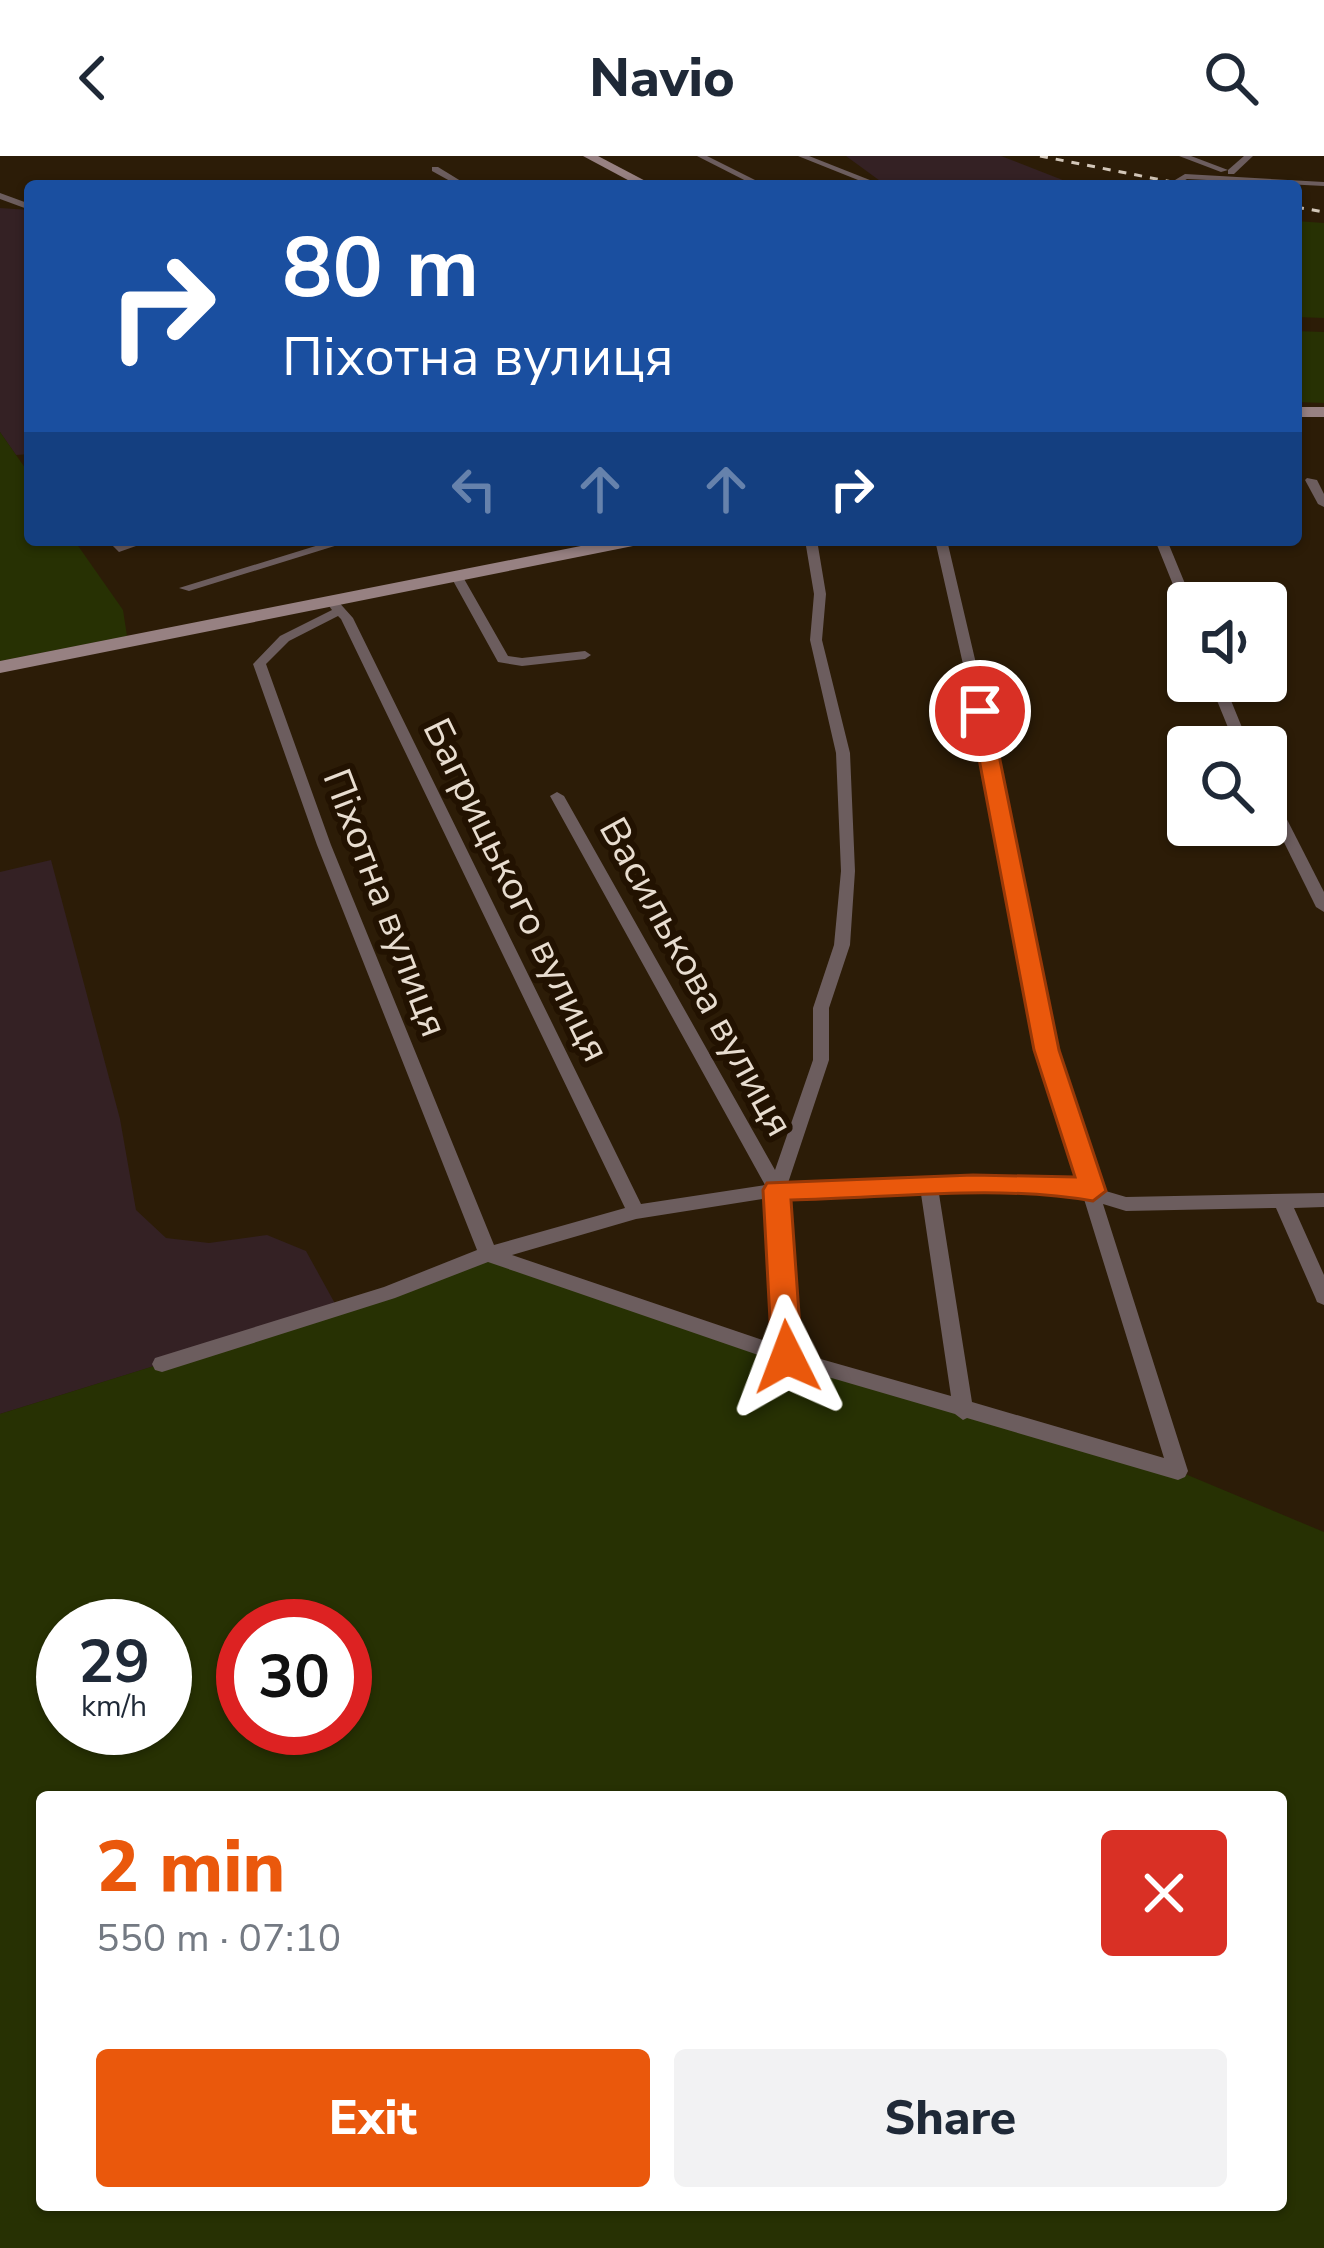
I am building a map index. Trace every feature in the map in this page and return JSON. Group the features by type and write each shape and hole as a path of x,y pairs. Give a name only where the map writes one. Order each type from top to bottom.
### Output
{"main road":[{"path":"589,156 637,180"},
{"path":"0,667 335,607 609,546"}],"street":[{"path":"701,156 751,180"},
{"path":"802,156 865,180"},
{"path":"1184,156 1256,180"},
{"path":"1231,172 1249,156"},
{"path":"435,169 454,180"},
{"path":"1179,180 1185,176 1256,180"},
{"path":"1312,480 1324,504"},
{"path":"296,546 302,553"},
{"path":"185,587 327,546"},
{"path":"787,1357 777,1190 821,1060 820,1008 842,944 848,871 843,753 816,640 820,594 812,546"},
{"path":"488,1254 787,1357 1178,1471 1046,1050 990,754 942,546"},
{"path":"1163,546 1178,582"},
{"path":"457,577 503,659 522,662 584,655"},
{"name":"Багрицького вулиця","path":"335,607 347,618 636,1212"},
{"name":"Піхотна вулиця","path":"335,607 271,647 259,664 324,845 488,1254"},
{"name":"Василькова вулиця","path":"557,796 777,1190"},
{"path":"1287,834 1324,907"},
{"path":"929,1185 963,1411"},
{"path":"162,1364 388,1293 488,1254 636,1212 777,1190 1061,1185 1126,1204 1324,1200"},
{"path":"1282,1200 1324,1298"}],"shaded area":[{"path":"846,156 1001,156 1063,180 879,180"},
{"path":"0,208 24,210 24,454 16,455 0,432"},
{"path":"51,860 120,1119 136,1210 166,1238 209,1243 267,1235 306,1251 338,1309 0,1414 0,872"}],"green space":[{"path":"1302,221 1324,223 1324,318 1302,317"},
{"path":"1302,331 1324,332 1324,403 1302,402"},
{"path":"0,432 24,466 24,546 78,546 123,610 127,636 0,661"},
{"path":"488,1254 787,1357 1178,1471 1324,1532 1324,2248 0,2248 0,1414 388,1293"}],"railway":[{"path":"1040,156 1162,180"},
{"path":"1302,208 1324,212"}],"route":[{"path":"787,1357 777,1190 1061,1185 1093,1191 1046,1050 980,711"}]}
